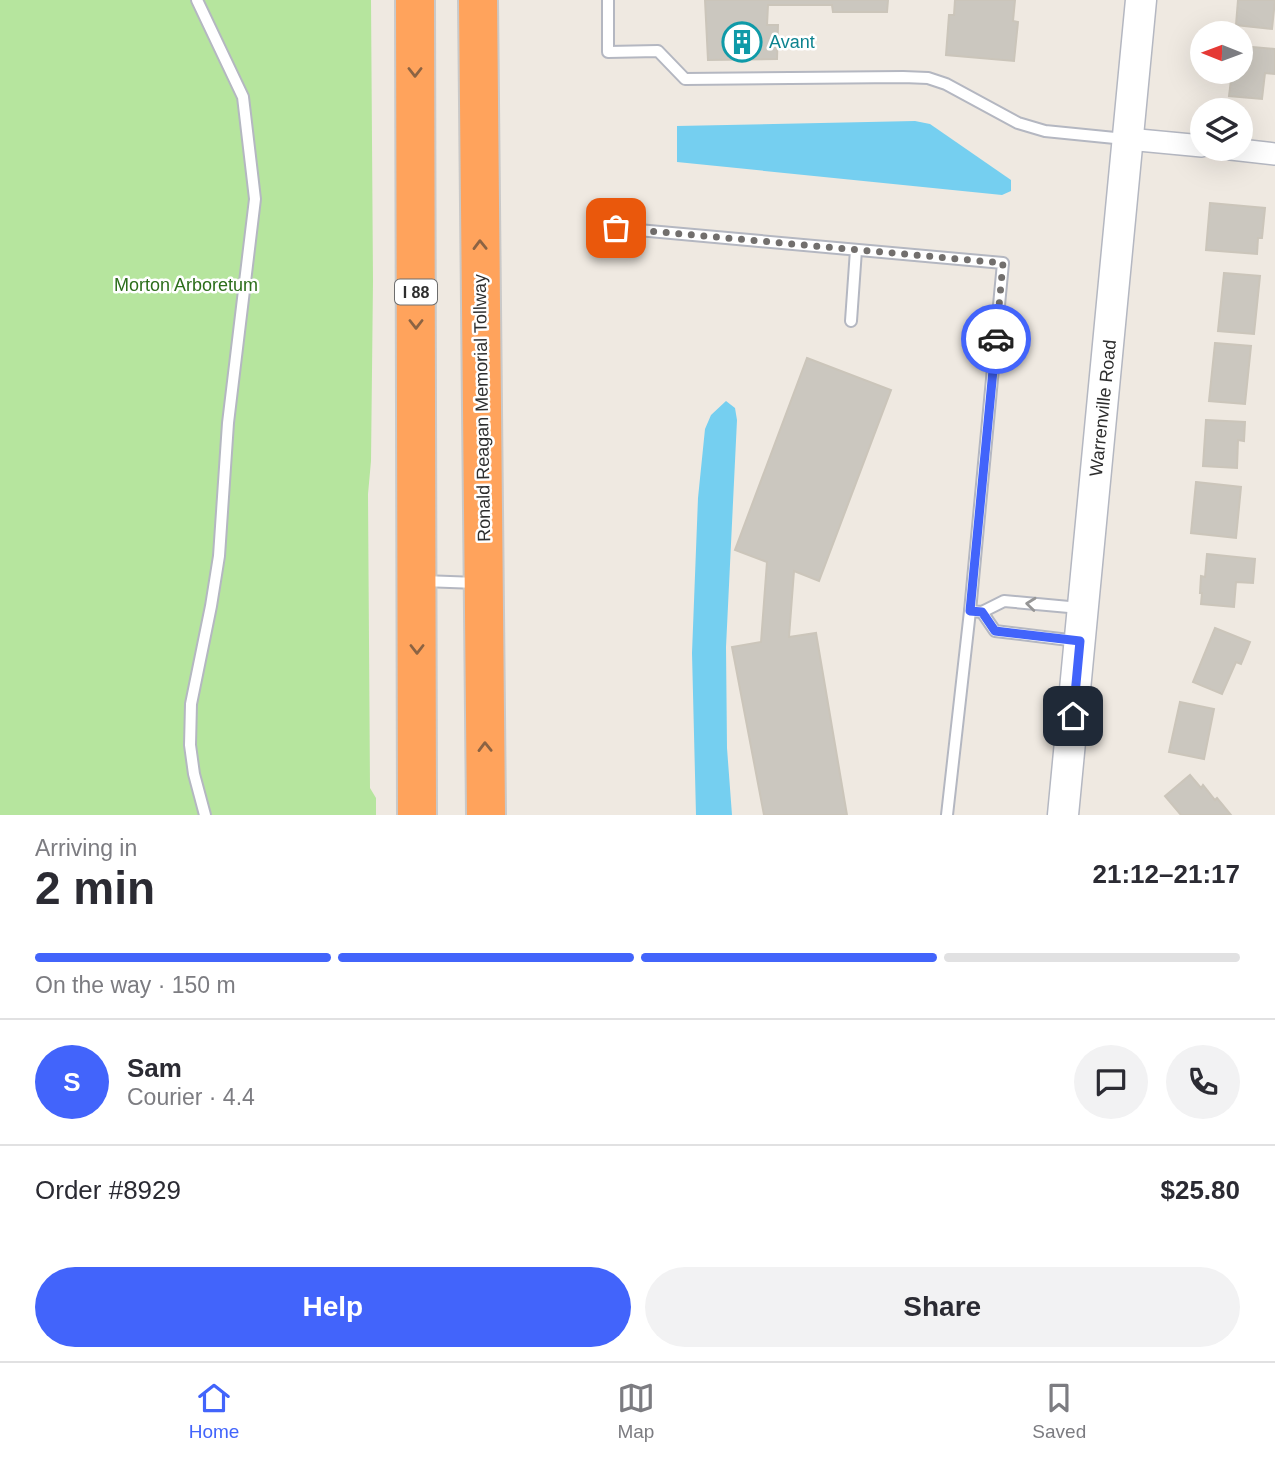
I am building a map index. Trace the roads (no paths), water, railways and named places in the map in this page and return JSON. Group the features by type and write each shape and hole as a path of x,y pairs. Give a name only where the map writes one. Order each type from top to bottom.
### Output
{"highway":[{"name":"I 88","path":"415,1 417,815"},
{"name":"Ronald Reagan Memorial Tollway","path":"478,3 486,815"}],"main road":[{"name":"Warrenville Road","path":"1063,815 1141,0"}],"street":[{"path":"1128,139 1190,145"},
{"path":"1253,152 1275,154"}],"lane":[{"path":"197,0 243,97 255,199 228,423 219,556 191,705 190,744 194,774 205,815"},
{"path":"608,0 608,52 658,51 685,79 928,78 946,84 1018,123 1045,131 1128,139"},
{"path":"616,228 1003,263 970,611 947,815"},
{"path":"851,321 856,250"},
{"path":"417,581 484,583"},
{"path":"970,611 982,612 1003,601 1083,609"},
{"path":"982,612 995,631 1080,641"}],"water":[{"path":"915,121 930,124 1011,180 1011,191 1002,195 677,162 677,126"},
{"path":"726,401 735,408 737,420 726,647 727,748 732,815 696,815 692,653 698,498 705,429 711,415"}],"place":[{"name":"Avant","path":"742,42"}],"park label":[{"name":"Morton Arboretum","path":"186,285"}]}
